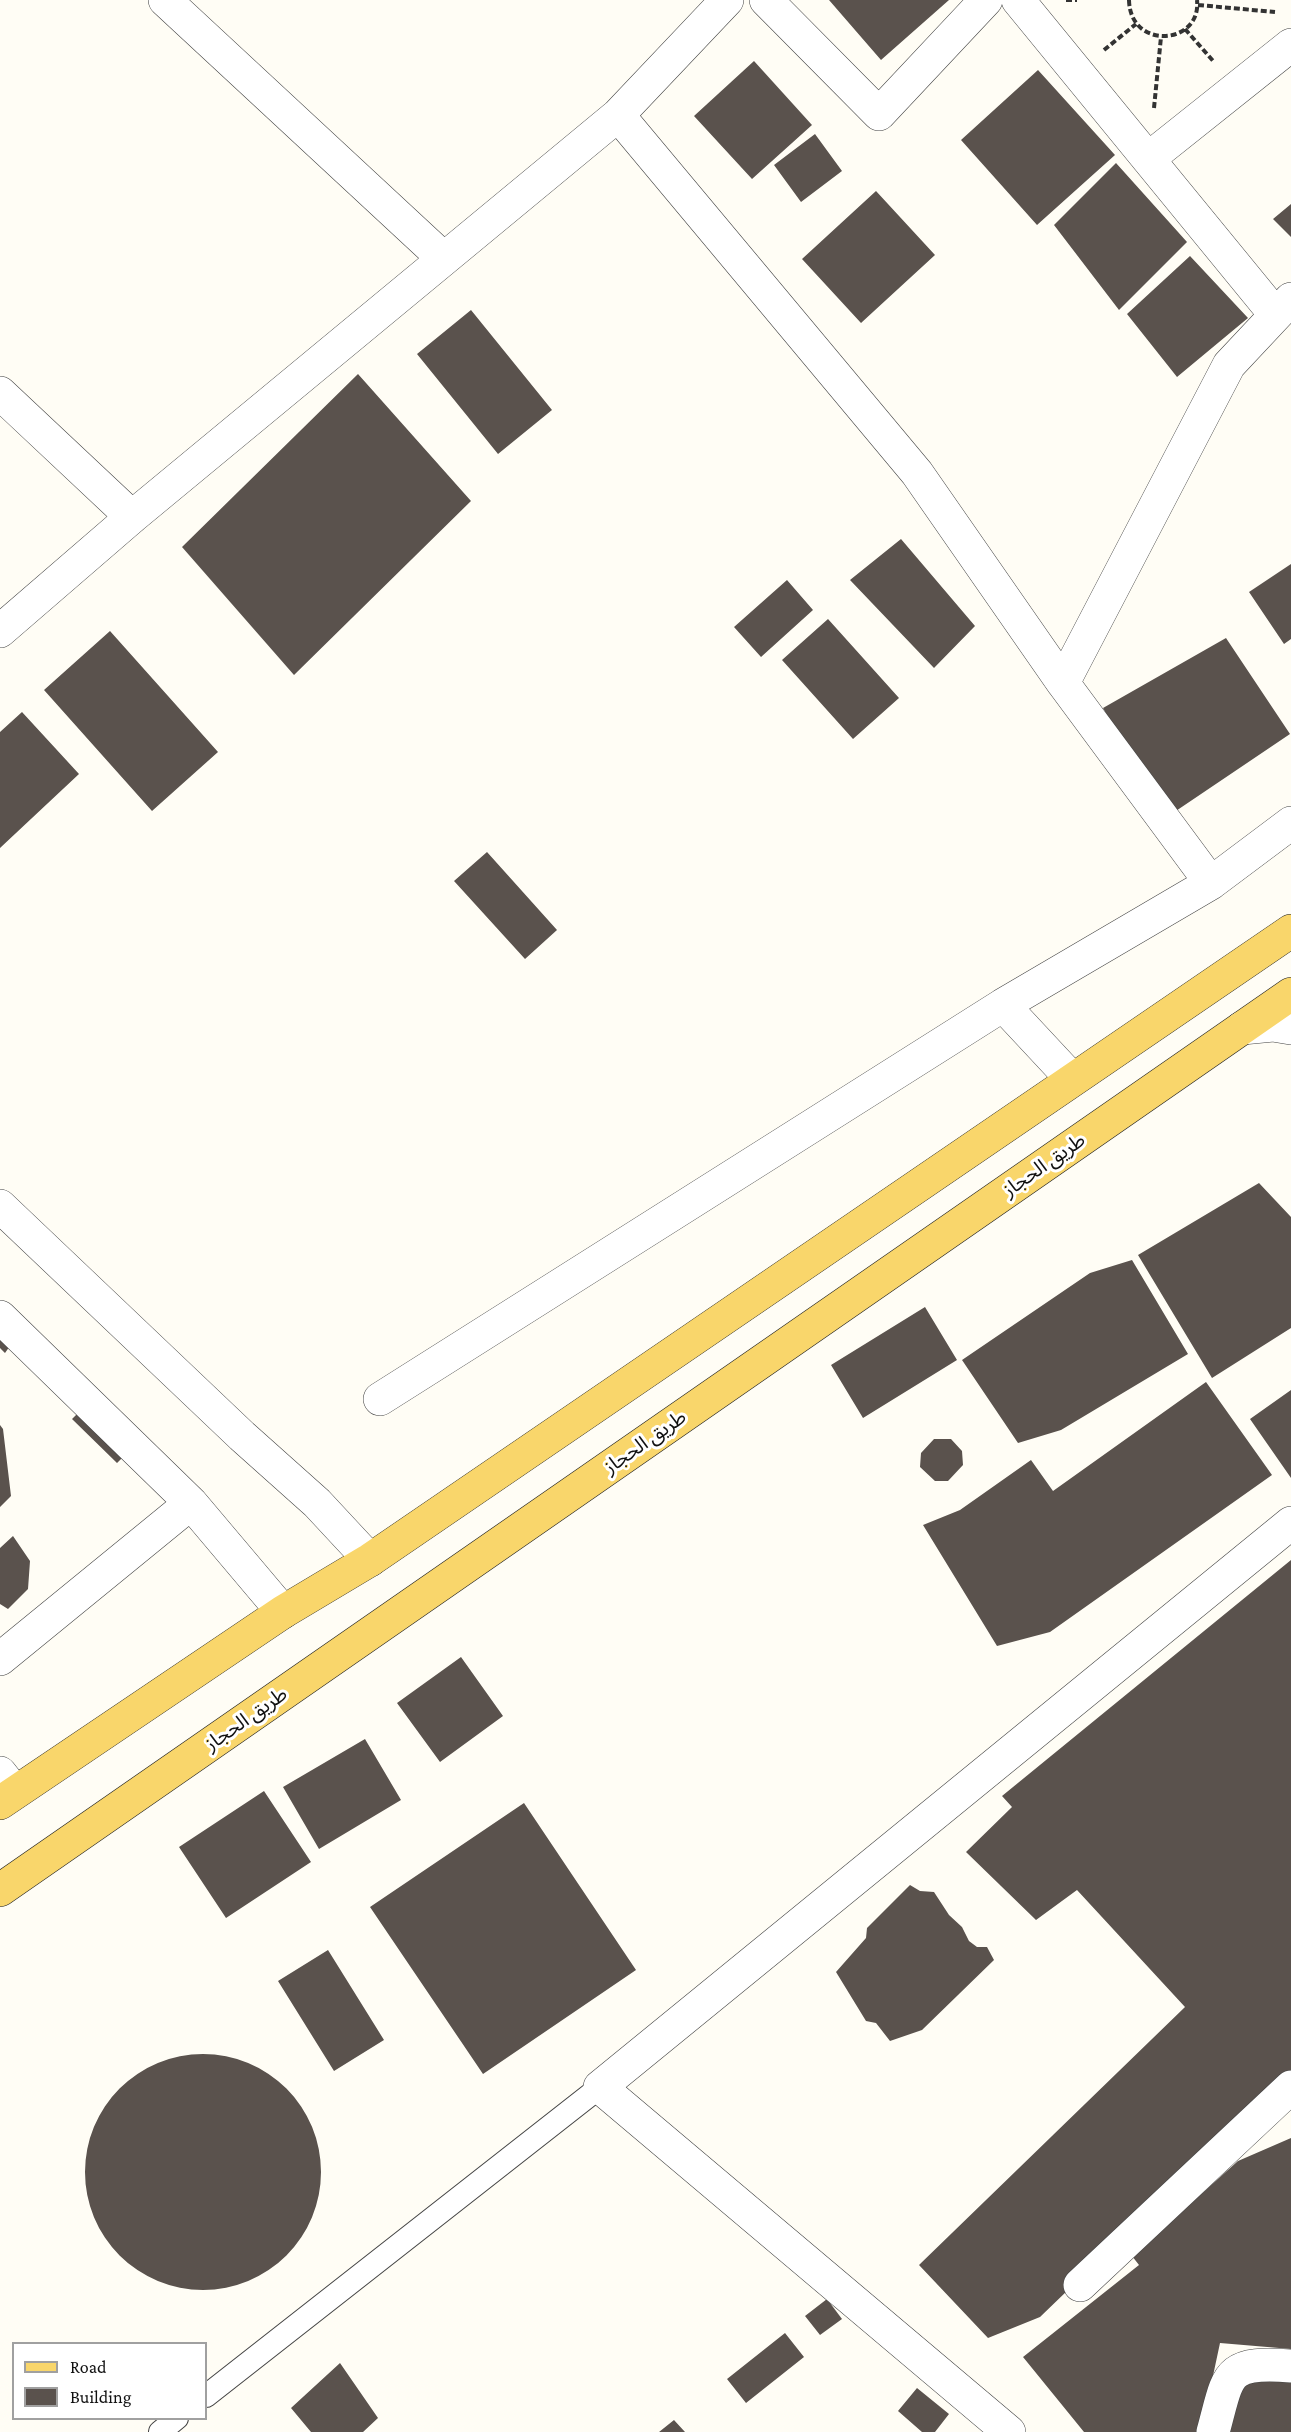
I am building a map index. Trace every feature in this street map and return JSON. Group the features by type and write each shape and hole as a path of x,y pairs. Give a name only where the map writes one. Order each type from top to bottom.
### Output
{"main road":[{"path":"5,1790 283,1611 370,1560 1291,931"},
{"name":"طريق الحجاز","path":"0,1890 1291,994"}],"street":[{"path":"165,0 443,258"},
{"path":"0,631 132,517 618,115 727,0"},
{"path":"766,0 879,114 986,0"},
{"path":"1018,0 1148,159 1283,306 1229,365 1063,683"},
{"path":"1148,159 1291,45"},
{"path":"618,115 917,473 1063,683 1210,884"},
{"path":"0,393 132,517"},
{"path":"380,1399 1003,1005 1210,884 1291,823"},
{"path":"1003,1005 1072,1079"},
{"path":"1242,1028 1273,1025 1291,1028"},
{"path":"0,1206 242,1436 317,1503 370,1560"},
{"path":"0,1317 191,1503 283,1611"},
{"path":"0,1659 191,1503"},
{"path":"1009,2432 600,2087 1291,1523"},
{"path":"1080,2285 1291,2087"},
{"path":"1213,2432 1230,2377 1239,2369 1254,2365 1291,2366"}],"lane":[{"path":"207,2395 600,2087"},
{"path":"159,2432 174,2420"}],"path":[{"path":"1129,0 1131,16 1136,24 1143,30 1161,37 1178,34 1185,29 1196,14 1197,2 1279,12"},
{"path":"1185,29 1238,88"},
{"path":"1148,159 1161,37"}],"building":[{"path":"829,0 949,0 881,60"},
{"path":"754,61 812,125 752,179 694,116"},
{"path":"1038,70 1115,155 1037,225 961,140"},
{"path":"815,134 842,171 801,202 774,165"},
{"path":"1116,163 1187,242 1119,310 1054,225"},
{"path":"876,191 935,255 861,323 802,259"},
{"path":"1291,204 1291,237 1273,219"},
{"path":"1190,256 1248,318 1177,377 1127,314"},
{"path":"471,310 552,410 498,454 417,354"},
{"path":"358,374 471,501 294,675 182,547"},
{"path":"901,539 975,626 934,668 850,580"},
{"path":"1291,564 1291,639 1284,644 1249,592"},
{"path":"787,580 813,610 761,657 734,627"},
{"path":"828,619 899,698 853,739 782,660"},
{"path":"110,631 218,752 152,811 44,690"},
{"path":"1226,638 1290,734 1164,819 1103,708"},
{"path":"22,712 79,774 0,848 0,732"},
{"path":"487,852 557,930 525,959 454,881"},
{"path":"1259,1183 1291,1217 1291,1328 1212,1378 1138,1255"},
{"path":"1132,1260 1188,1354 1061,1430 1018,1443 962,1360 1090,1273"},
{"path":"925,1307 957,1360 863,1418 831,1365"},
{"path":"0,1325 14,1340 5,1353 0,1348"},
{"path":"1206,1382 1272,1475 1050,1632 997,1646 923,1525 960,1510 1031,1460 1053,1491"},
{"path":"1291,1390 1291,1478 1250,1419"},
{"path":"85,1406 128,1452 117,1463 72,1419"},
{"path":"0,1425 3,1429 11,1496 0,1507"},
{"path":"934,1439 951,1439 962,1451 963,1465 948,1481 935,1481 920,1467 921,1453"},
{"path":"13,1536 30,1561 28,1589 8,1609 0,1604 0,1548"},
{"path":"1291,1560 1291,2075 1040,2317 988,2338 919,2265 1185,2007 1077,1890 1036,1920 966,1852 1012,1807 1002,1796"},
{"path":"461,1657 503,1716 440,1762 397,1703"},
{"path":"365,1739 401,1800 319,1849 283,1787"},
{"path":"264,1791 311,1862 226,1918 179,1847"},
{"path":"524,1803 636,1970 483,2074 370,1907"},
{"path":"910,1885 920,1891 934,1892 949,1915 962,1927 969,1941 977,1947 987,1947 994,1960 922,2030 890,2041 876,2023 866,2021 836,1972 866,1938 867,1928"},
{"path":"328,1950 384,2040 334,2071 278,1981"},
{"path":"191,2054 215,2054 237,2059 259,2068 287,2088 301,2106 312,2127 319,2149 321,2172 319,2195 312,2217 301,2238 287,2256 259,2276 237,2285 215,2290 191,2290 169,2285 147,2276 128,2264 111,2247 99,2228 90,2206 85,2184 85,2160 90,2138 99,2116 111,2097 128,2080 147,2068 169,2059"},
{"path":"1291,2138 1291,2349 1220,2343 1201,2432 1084,2432 1023,2357 1139,2265 1132,2256 1238,2161"},
{"path":"827,2299 842,2319 820,2335 805,2316"},
{"path":"785,2333 804,2357 746,2403 727,2379"},
{"path":"340,2363 378,2418 363,2432 311,2432 291,2408"},
{"path":"1245,2379 1291,2381 1291,2432 1226,2432"},
{"path":"917,2388 949,2414 935,2432 922,2432 898,2411"},
{"path":"674,2420 685,2432 659,2432"}]}
